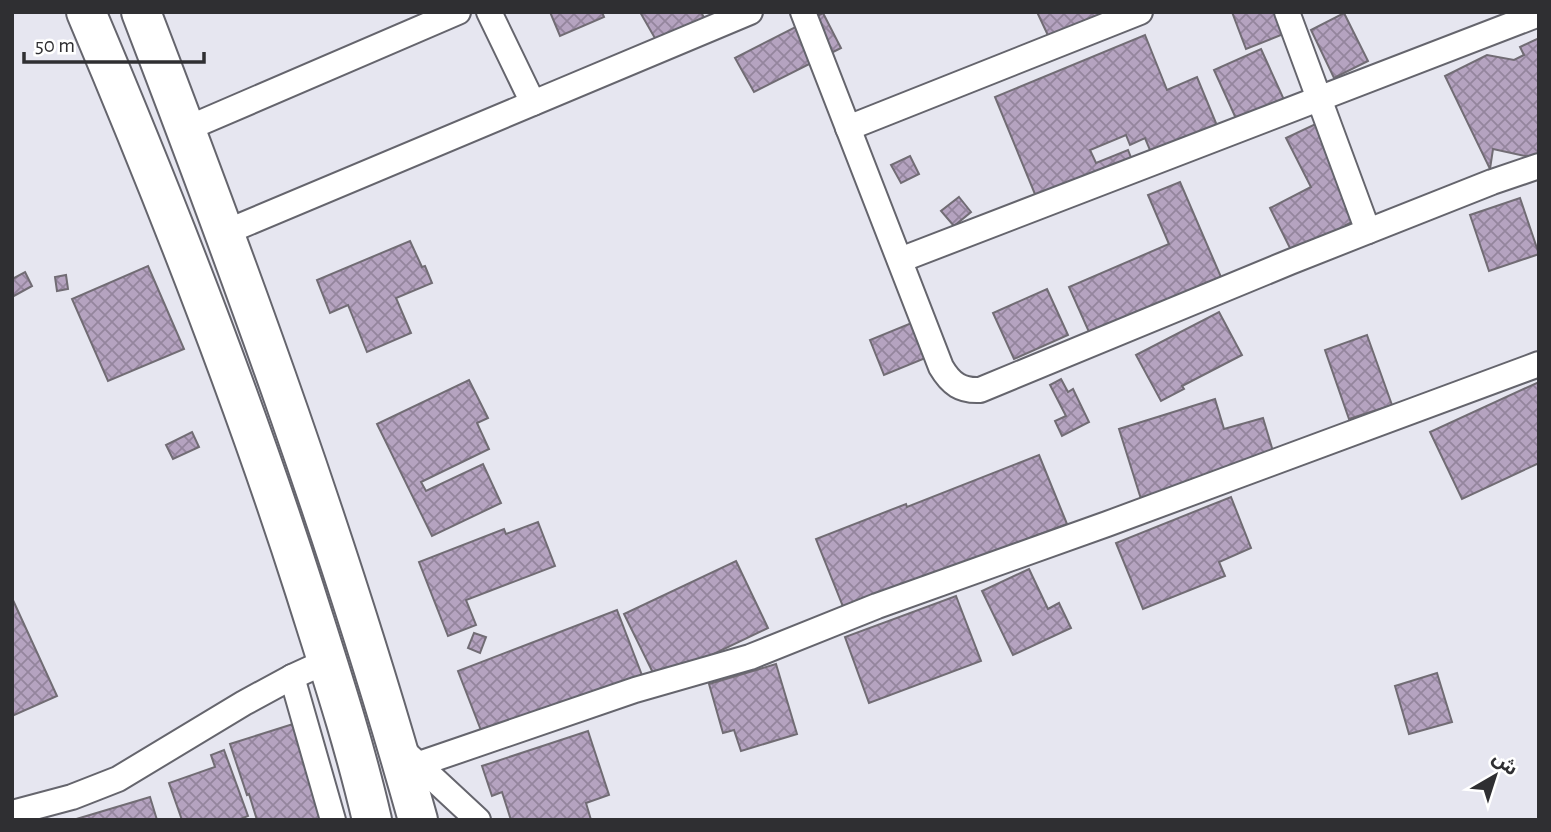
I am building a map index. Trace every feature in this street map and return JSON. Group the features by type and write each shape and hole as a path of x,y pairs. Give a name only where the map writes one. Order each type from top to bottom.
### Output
{"highway":[{"path":"86,12 152,168 259,450 358,760 372,820"},
{"path":"141,12 226,232 408,755 418,820"}],"street":[{"path":"186,129 458,12"},
{"path":"489,12 533,103"},
{"path":"226,232 750,12"},
{"path":"803,12 941,368 957,387 968,391 981,390 1368,231 1539,166"},
{"path":"848,128 1140,12"},
{"path":"1286,12 1368,231"},
{"path":"900,260 1539,14"},
{"path":"408,755 750,657 877,606 1108,524 1539,364"},
{"path":"12,813 72,797 118,779 292,677 327,661"},
{"path":"292,677 333,820"},
{"path":"408,755 478,820"}],"building":[{"path":"550,12 602,12 604,17 560,36"},
{"path":"640,12 701,12 706,21 660,47"},
{"path":"1037,12 1108,12 1053,46"},
{"path":"1232,12 1284,12 1291,31 1246,49"},
{"path":"823,13 841,48 754,92 735,58"},
{"path":"1344,13 1368,61 1334,78 1311,30"},
{"path":"1145,35 1167,90 1197,77 1218,128 1152,155 1145,138 1130,145 1126,135 1090,150 1096,163 1128,150 1134,165 1039,204 995,97"},
{"path":"1539,38 1539,159 1493,149 1490,169 1445,76 1487,55 1514,60 1524,55 1520,47"},
{"path":"1261,49 1285,102 1238,123 1214,70"},
{"path":"1322,121 1369,214 1346,225 1350,233 1296,260 1270,208 1311,187 1286,138"},
{"path":"910,156 919,174 901,183 891,165"},
{"path":"1180,182 1224,284 1093,341 1069,287 1169,244 1148,195"},
{"path":"959,197 971,212 954,226 941,211"},
{"path":"1520,198 1539,254 1489,271 1470,215"},
{"path":"410,241 432,283 396,298 411,333 367,352 348,305 330,313 317,280"},
{"path":"148,266 184,349 108,381 72,299"},
{"path":"25,272 32,286 12,297 12,279"},
{"path":"66,275 68,289 57,291 55,277"},
{"path":"1047,289 1068,335 1014,359 993,313"},
{"path":"1219,312 1242,355 1182,386 1184,389 1161,401 1136,355"},
{"path":"931,315 945,350 884,375 870,340"},
{"path":"1367,335 1392,405 1349,419 1325,350"},
{"path":"1061,379 1068,392 1073,389 1089,422 1062,436 1055,421 1066,416 1050,385"},
{"path":"469,380 488,418 477,423 489,449 421,482 426,491 483,464 501,503 432,536 377,424"},
{"path":"1539,382 1539,463 1462,499 1430,432"},
{"path":"1215,399 1224,429 1263,418 1275,458 1141,499 1119,429"},
{"path":"192,432 199,447 173,459 166,445"},
{"path":"1039,455 1067,524 844,609 816,539 906,504 907,507"},
{"path":"1231,497 1251,548 1219,562 1225,576 1143,609 1116,543"},
{"path":"538,522 555,566 466,600 476,625 448,636 419,562 504,529 506,534"},
{"path":"736,561 768,628 657,681 624,614"},
{"path":"1029,569 1048,609 1059,603 1071,628 1013,655 982,591"},
{"path":"956,596 981,661 869,703 845,637"},
{"path":"12,598 57,696 12,716"},
{"path":"617,610 643,678 484,738 458,671"},
{"path":"474,633 486,637 480,653 468,648"},
{"path":"776,664 797,734 741,751 734,730 723,733 709,684"},
{"path":"1437,673 1452,722 1409,734 1395,686"},
{"path":"293,724 315,793 331,820 257,820 249,794 247,795 230,744"},
{"path":"588,731 609,795 586,803 591,820 511,820 502,792 492,796 482,766"},
{"path":"224,750 248,816 238,820 182,820 169,783 215,767 211,755"},
{"path":"150,797 157,820 73,820"}]}
